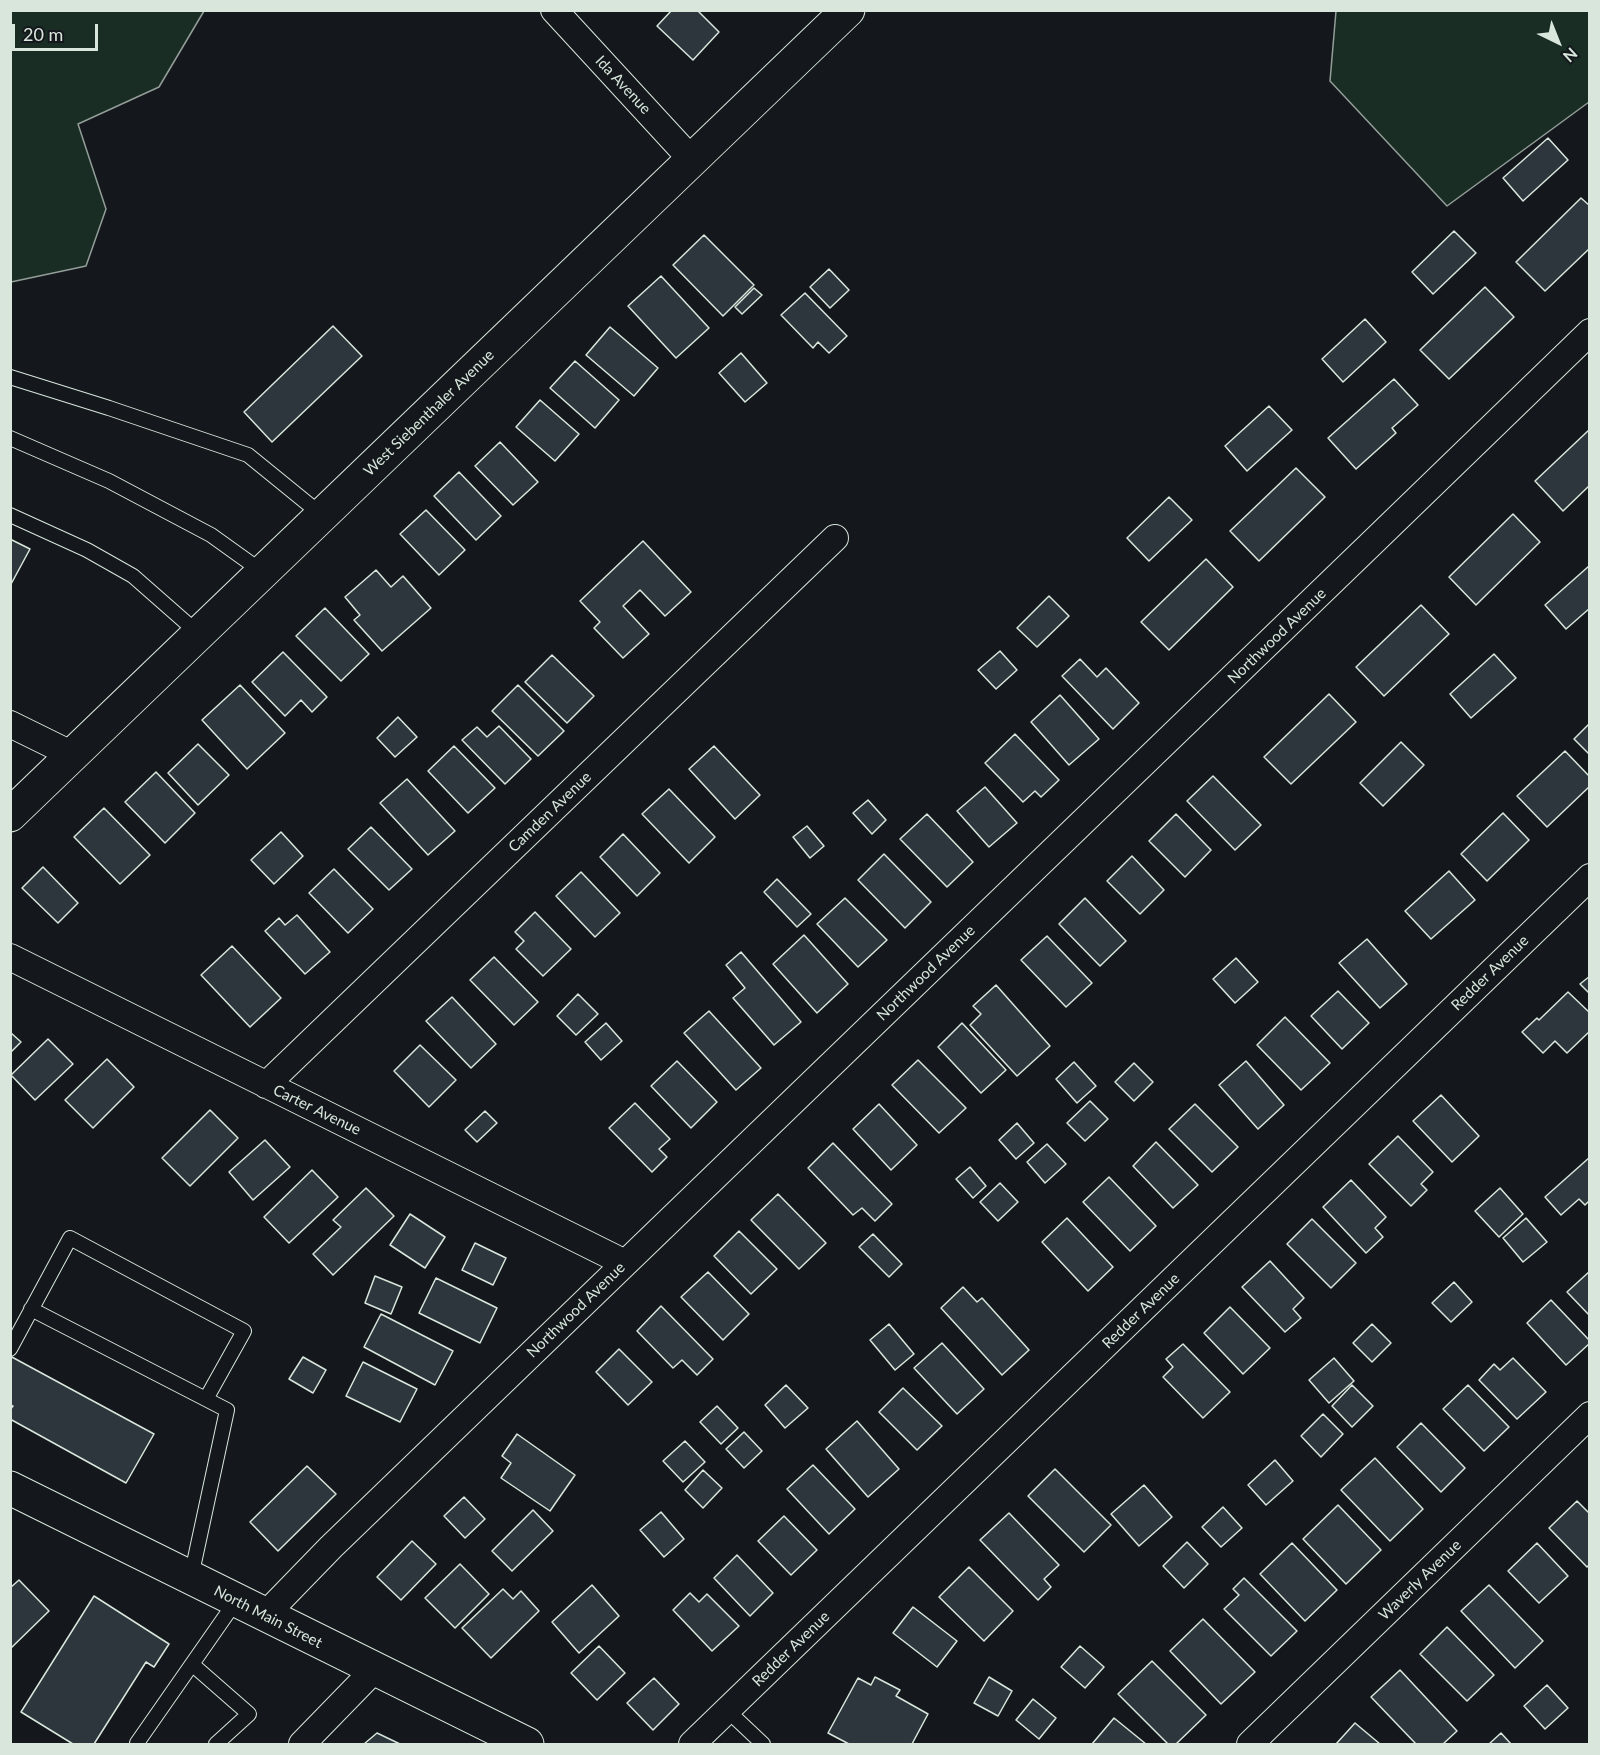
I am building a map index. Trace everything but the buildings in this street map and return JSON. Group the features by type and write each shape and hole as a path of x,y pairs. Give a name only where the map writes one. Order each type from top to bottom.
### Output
{"main road":[{"name":"West Siebenthaler Avenue","path":"10,815 848,10"},
{"name":"North Main Street","path":"10,1488 527,1744"}],"street":[{"name":"Ida Avenue","path":"554,10 692,160"},
{"name":"Northwood Avenue","path":"265,1615 331,1547 1590,332"},
{"name":"Camden Avenue","path":"266,1085 835,538"},
{"path":"10,724 73,755"},
{"name":"Redder Avenue","path":"692,1744 1590,877"},
{"name":"Carter Avenue","path":"10,957 625,1263"},
{"name":"Waverly Avenue","path":"1250,1744 1590,1415"},
{"path":"302,1744 374,1670"}],"lane":[{"path":"10,377 248,455 323,516"},
{"path":"10,438 109,481 211,535 264,573"},
{"path":"10,515 87,550 133,576 199,634"},
{"path":"10,1348 70,1238 244,1331 206,1399"},
{"path":"31,1309 227,1410 191,1577"},
{"path":"139,1744 137,1743 236,1601"},
{"path":"193,1665 249,1714 216,1744"},
{"path":"727,1710 764,1744"}],"green space":[{"path":"11,10 204,11 159,87 78,124 106,209 86,266 11,282"},
{"path":"1336,11 1589,11 1589,102 1447,206 1330,81"}]}
